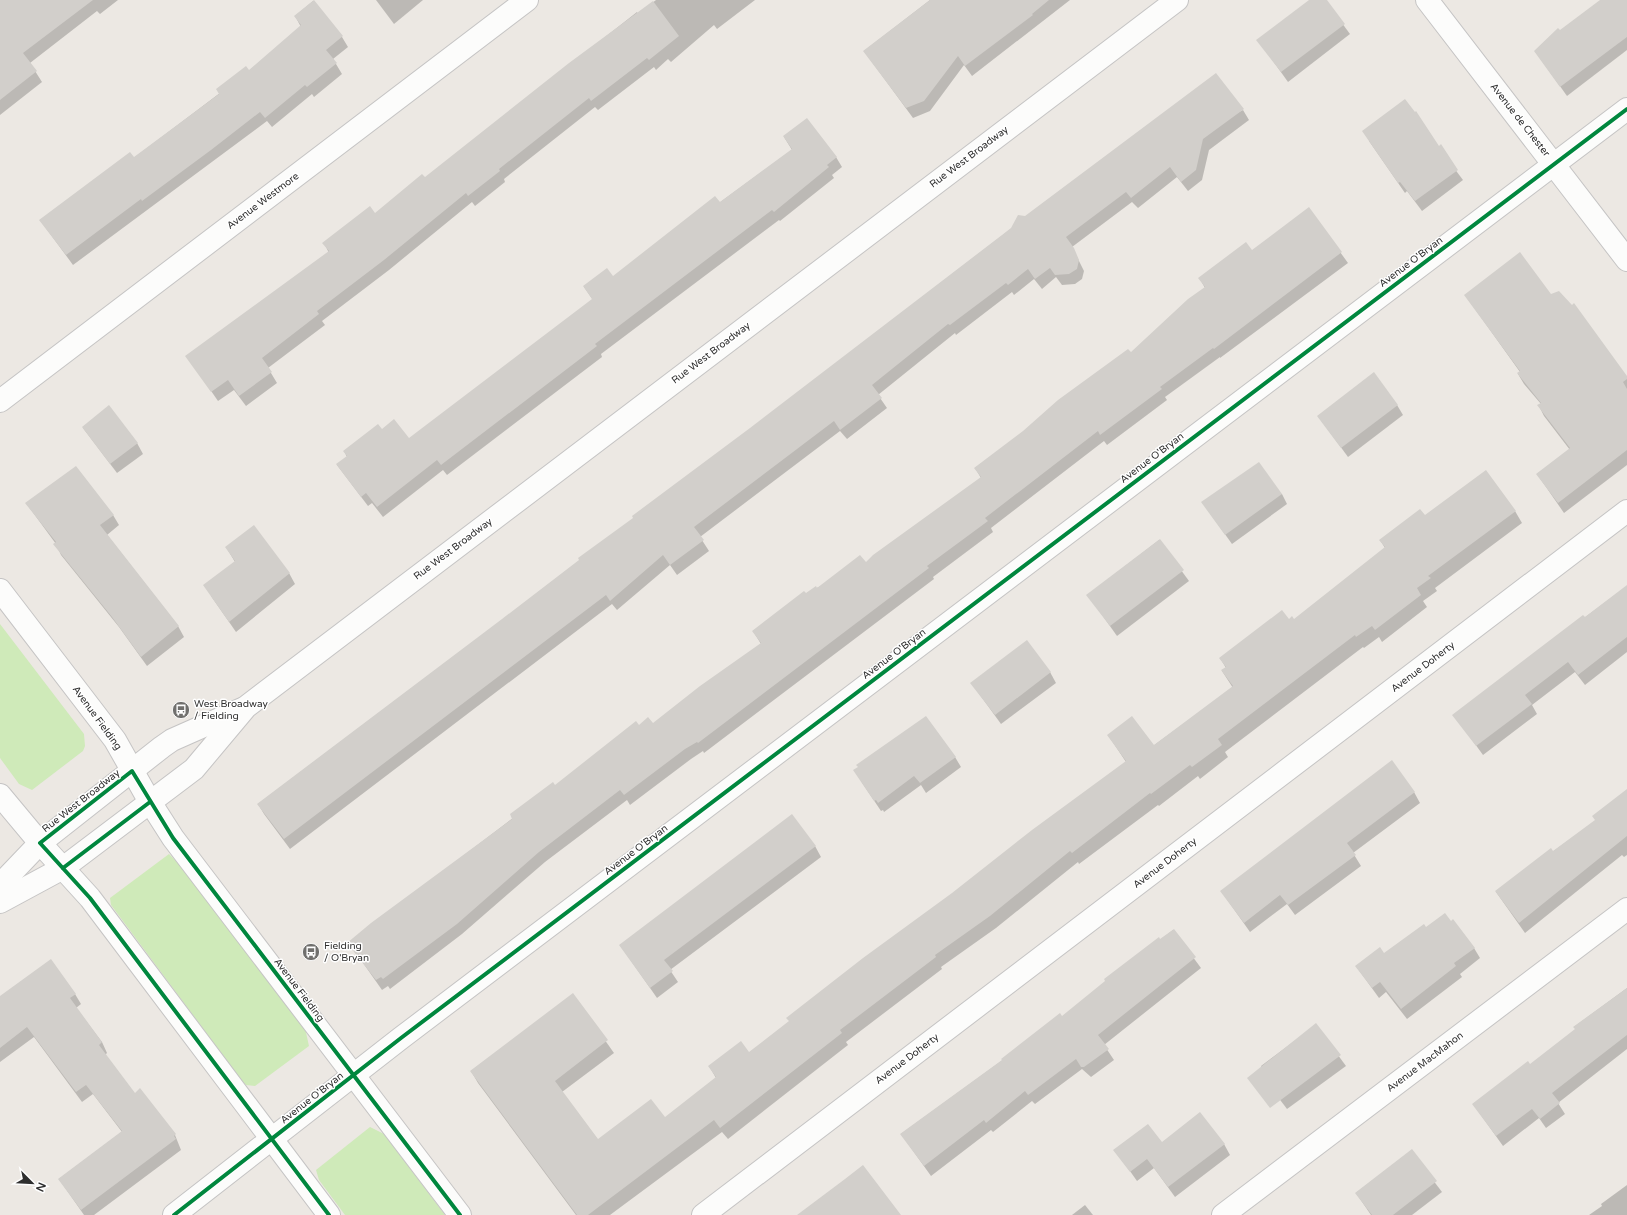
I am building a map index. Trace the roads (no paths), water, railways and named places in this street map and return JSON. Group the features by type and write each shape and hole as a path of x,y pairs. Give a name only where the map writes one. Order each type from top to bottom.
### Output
{"street":[{"name":"Avenue Westmore","path":"0,401 527,0"},
{"name":"Rue West Broadway","path":"0,902 63,868 194,769 246,707 1176,0"},
{"name":"Avenue de Chester","path":"1427,0 1627,260"},
{"name":"Avenue O'Bryan","path":"174,1215 354,1075 1627,109"},
{"name":"Avenue Doherty","path":"703,1215 1627,511"},
{"name":"Avenue Fielding","path":"0,590 115,740 150,802 173,838 460,1215"},
{"name":"Rue West Broadway","path":"0,885 40,843 172,740 246,707"},
{"path":"0,795 40,843 90,898 329,1215"},
{"name":"Avenue MacMahon","path":"1223,1215 1627,909"}],"place":[{"name":"West Broadway / Fielding","path":"181,710"},
{"name":"Fielding / O'Bryan","path":"311,952"}]}
